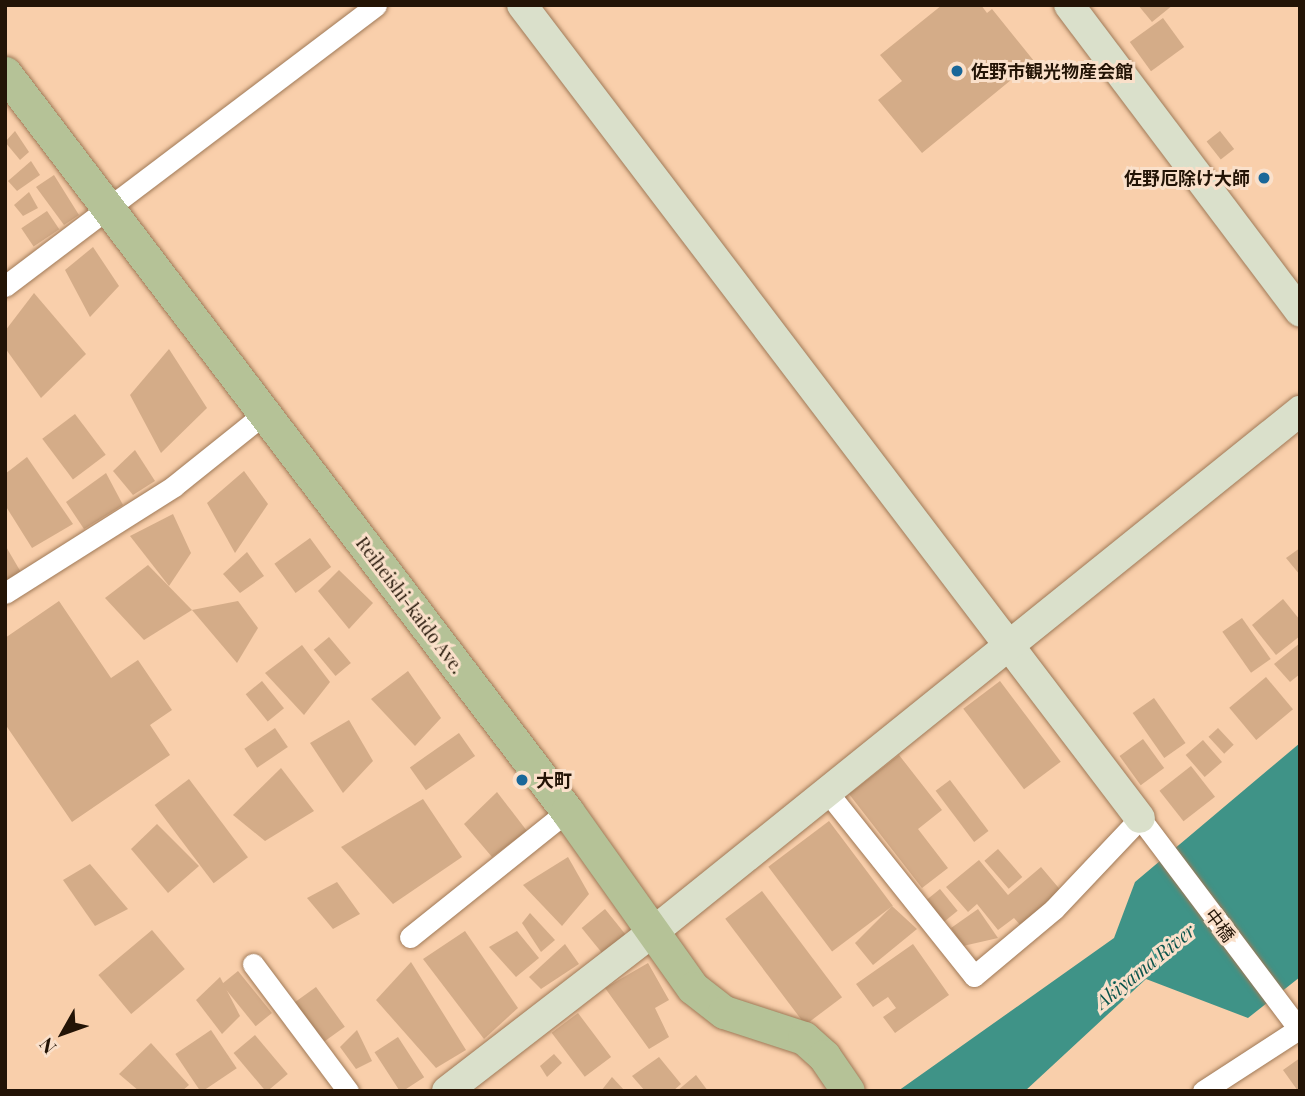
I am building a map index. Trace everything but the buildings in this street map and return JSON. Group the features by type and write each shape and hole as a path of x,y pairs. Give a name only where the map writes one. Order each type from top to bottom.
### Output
{"main road":[{"name":"Reiheishi-kaido Ave.","path":"5,73 567,811 653,932 708,1002 724,1012 804,1038 843,1083"}],"street":[{"path":"5,286 376,5"},
{"path":"522,5 1146,827 974,976 828,793"},
{"path":"1069,5 1300,312"},
{"path":"447,1091 828,793 1300,411"},
{"path":"5,593 174,486 265,413"},
{"path":"410,937 567,811"},
{"name":"中橋","path":"1146,827 1295,1024"},
{"path":"253,964 348,1091"},
{"path":"1203,1091 1295,1024"}],"water":[{"name":"Akiyama River","path":"1300,743 1300,977 1248,1018 1146,979 1025,1091 898,1091 1114,938 1135,882"}],"place":[{"name":"佐野市観光物産会館","path":"957,71"},
{"name":"佐野厄除け大師","path":"1264,178"},
{"name":"大町","path":"522,780"}]}
